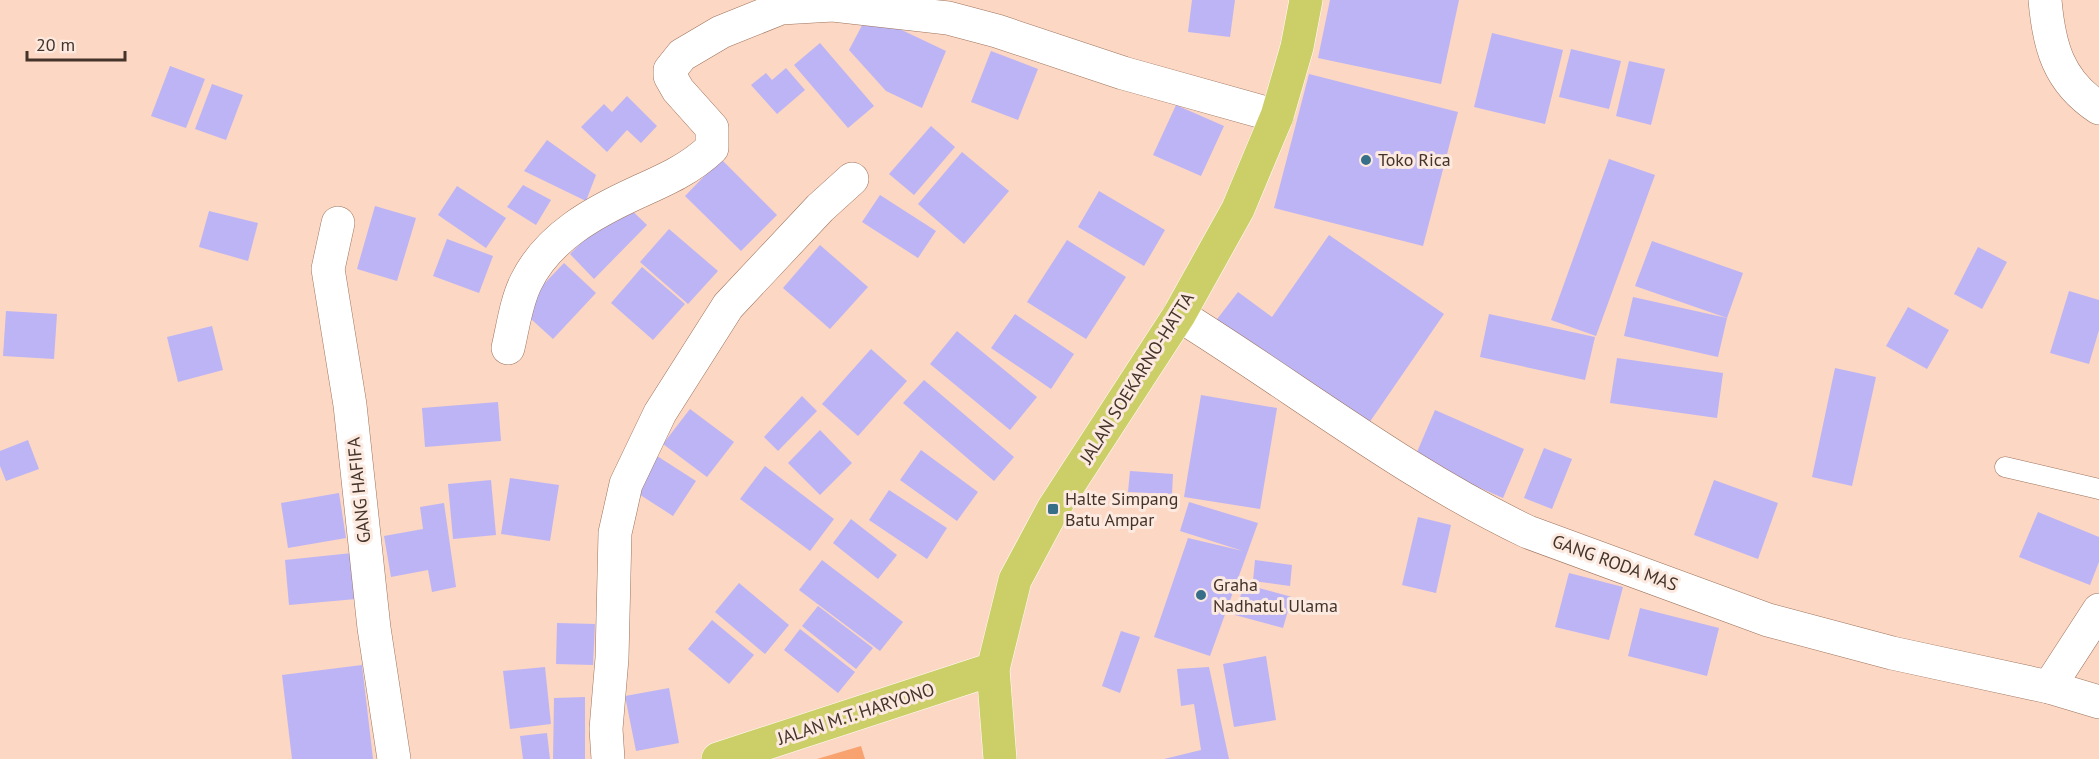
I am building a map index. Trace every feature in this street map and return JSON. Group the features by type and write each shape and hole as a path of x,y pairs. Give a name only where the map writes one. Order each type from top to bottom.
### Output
{"highway":[{"name":"JALAN SOEKARNO-HATTA","path":"997,758 993,669 1015,580 1053,510 1179,315 1238,209 1277,116 1297,47 1306,0"},
{"name":"JALAN M.T. HARYONO","path":"718,759 993,669"}],"street":[{"path":"2044,0 2048,38 2061,70 2083,98 2099,108"},
{"path":"508,348 526,282 540,260 558,242 578,223 607,206 675,175 700,160 712,148 712,128 673,82 670,70 673,64 682,55 721,32 781,8 833,4 948,18 997,31 1123,73 1277,116"},
{"path":"608,759 606,729 612,658 615,533 626,483 660,413 728,306 820,208 852,179"},
{"name":"GANG HAFIFA","path":"338,222 328,269 350,405 375,628 394,759"},
{"name":"GANG RODA MAS","path":"1179,315 1370,440 1490,514 1528,532 1768,620 1892,653 2049,687 2099,702"},
{"path":"2049,687 2099,610"}],"lane":[{"path":"2005,468 2099,489"}],"shaded area":[{"path":"861,746 865,759 817,759"}],"building":[{"path":"1192,0 1235,0 1230,37 1188,32"},
{"path":"1330,0 1459,0 1441,84 1318,58"},
{"path":"868,14 946,51 922,108 886,91 849,50"},
{"path":"1492,33 1563,50 1545,124 1474,107"},
{"path":"820,43 874,106 848,128 794,65"},
{"path":"1571,49 1621,61 1609,109 1559,97"},
{"path":"991,51 1038,69 1018,120 971,102"},
{"path":"1629,61 1665,69 1651,125 1616,116"},
{"path":"170,66 205,79 186,128 151,116"},
{"path":"786,68 805,90 777,114 751,85 766,73 772,80"},
{"name":"Toko Rica","path":"1309,74 1458,112 1423,246 1274,208"},
{"path":"212,84 243,95 226,140 195,129"},
{"path":"627,96 657,126 641,143 627,130 607,152 581,127 604,104 612,112"},
{"path":"1176,105 1224,126 1201,176 1153,155"},
{"path":"931,126 955,147 914,195 889,174"},
{"path":"547,140 596,175 586,201 524,171"},
{"path":"962,152 1009,191 964,244 918,204"},
{"path":"721,159 777,215 741,251 685,196"},
{"path":"1609,159 1655,175 1596,336 1551,320"},
{"path":"523,185 551,200 536,225 507,207"},
{"path":"457,186 506,218 486,248 438,215"},
{"path":"1099,191 1165,230 1144,266 1078,227"},
{"path":"880,195 936,231 918,258 862,222"},
{"path":"622,201 647,225 594,279 570,254"},
{"path":"375,206 416,218 397,281 357,269"},
{"path":"209,211 258,223 248,261 199,247"},
{"path":"669,229 718,271 688,304 640,262"},
{"path":"1329,235 1444,314 1369,423 1211,327 1238,292 1272,317"},
{"path":"447,239 493,256 479,293 433,276"},
{"path":"1067,240 1126,277 1086,339 1027,302"},
{"path":"1652,241 1743,273 1727,318 1635,286"},
{"path":"820,245 868,287 830,329 783,288"},
{"path":"1978,247 2007,262 1982,309 1954,294"},
{"path":"564,263 596,293 553,339 520,309"},
{"path":"642,267 685,304 653,340 611,303"},
{"path":"2069,291 2099,300 2099,330 2089,364 2050,353"},
{"path":"1633,297 1727,318 1718,357 1624,336"},
{"path":"1908,307 1949,330 1927,369 1886,346"},
{"path":"6,311 57,314 54,359 3,356"},
{"path":"1015,314 1074,354 1051,389 991,348"},
{"path":"1489,314 1595,337 1585,380 1480,357"},
{"path":"212,326 223,370 178,382 167,337"},
{"path":"957,331 1037,397 1010,430 930,364"},
{"path":"871,349 907,381 858,436 822,404"},
{"path":"1617,358 1723,373 1717,418 1610,403"},
{"path":"1835,368 1876,377 1852,486 1812,477"},
{"path":"924,380 1014,457 994,481 903,403"},
{"path":"1201,395 1277,408 1260,509 1184,497"},
{"path":"802,396 817,411 778,451 764,437"},
{"path":"498,402 501,441 425,447 422,408"},
{"path":"690,409 734,442 707,477 663,444"},
{"path":"1435,410 1524,449 1503,498 1414,459"},
{"path":"820,430 852,463 820,495 788,463"},
{"path":"28,440 39,469 6,481 0,466 0,451"},
{"path":"1544,448 1572,459 1552,509 1524,498"},
{"path":"921,450 978,492 957,521 900,480"},
{"path":"654,454 696,481 673,516 631,489"},
{"path":"765,466 834,519 810,551 740,499"},
{"path":"1130,471 1173,474 1172,494 1128,492"},
{"path":"510,478 559,485 550,541 501,534"},
{"path":"491,480 496,535 453,539 448,484"},
{"path":"1714,480 1778,503 1758,559 1694,535"},
{"path":"889,490 947,528 927,559 869,520"},
{"path":"339,493 346,538 288,548 281,503"},
{"name":"Graha Nadhatul Ulama","path":"1189,502 1258,523 1210,656 1154,637 1188,538 1243,551 1180,531"},
{"path":"444,503 456,587 432,592 428,570 391,577 384,536 423,529 420,507"},
{"path":"2038,512 2099,537 2099,562 2090,585 2019,557"},
{"path":"1418,517 1451,525 1436,593 1402,585"},
{"path":"851,519 897,555 878,579 833,543"},
{"path":"352,553 356,599 289,605 285,560"},
{"path":"822,560 903,622 880,651 799,590"},
{"path":"1255,560 1292,565 1290,586 1253,581"},
{"path":"1569,573 1623,587 1609,640 1555,627"},
{"path":"739,583 789,625 765,654 715,612"},
{"path":"1244,584 1292,597 1283,628 1235,615"},
{"path":"818,606 873,648 856,669 802,626"},
{"path":"1640,608 1719,628 1707,676 1628,656"},
{"path":"712,620 754,655 729,684 688,649"},
{"path":"557,623 595,624 593,665 556,664"},
{"path":"800,629 855,672 838,693 784,650"},
{"path":"1121,631 1140,637 1120,693 1102,686"},
{"path":"1266,656 1276,720 1234,727 1223,664"},
{"path":"362,665 373,759 292,759 282,675"},
{"path":"545,667 551,724 510,729 503,671"},
{"path":"1209,667 1229,759 1164,759 1201,750 1194,704 1181,706 1177,669"},
{"path":"669,688 679,743 636,751 625,696"},
{"path":"585,697 585,759 553,759 554,698"},
{"path":"547,733 550,759 523,759 520,736"}],"place":[{"name":"Toko Rica","path":"1366,160"},
{"name":"Halte Simpang Batu Ampar","path":"1053,509"},
{"name":"Graha Nadhatul Ulama","path":"1201,595"}]}
